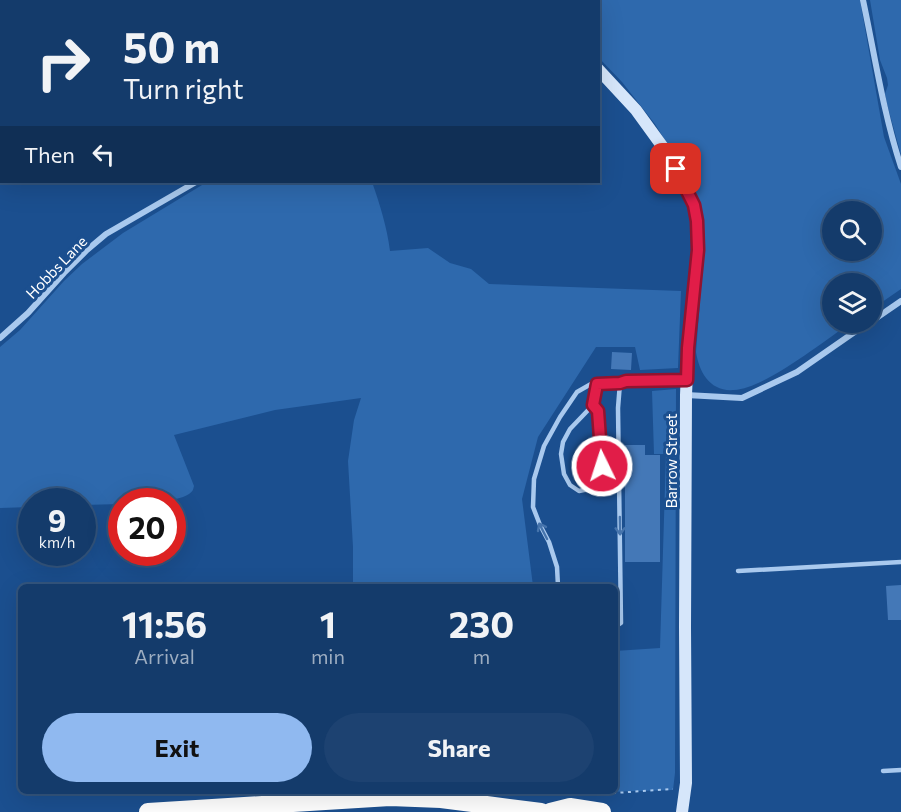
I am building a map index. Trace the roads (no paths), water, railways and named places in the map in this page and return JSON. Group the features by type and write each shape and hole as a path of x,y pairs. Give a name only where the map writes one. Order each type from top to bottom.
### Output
{"highway":[{"path":"148,812 390,797 441,799 541,812"},
{"path":"550,812 570,807 600,812"}],"main road":[{"name":"Barrow Street","path":"600,71 652,132 676,169 694,205 697,221 698,250 688,348 686,395 685,788 681,812"}],"street":[{"path":"863,0 891,137 901,167"},
{"name":"Hobbs Lane","path":"0,338 28,313 87,250 106,234 194,183"},
{"path":"882,314 901,301"},
{"path":"686,395 742,398 797,372 854,333"}],"lane":[{"path":"558,584 549,542 533,507 534,479 544,447 560,417 577,392 591,384 687,380"},
{"path":"618,625 621,623 618,408 620,383"},
{"path":"593,405 598,411 602,466 599,479 589,489 579,490 570,485 564,474 561,454 563,442 570,429 593,405 597,384"},
{"path":"738,571 901,562"},
{"path":"883,771 901,770"}]}
